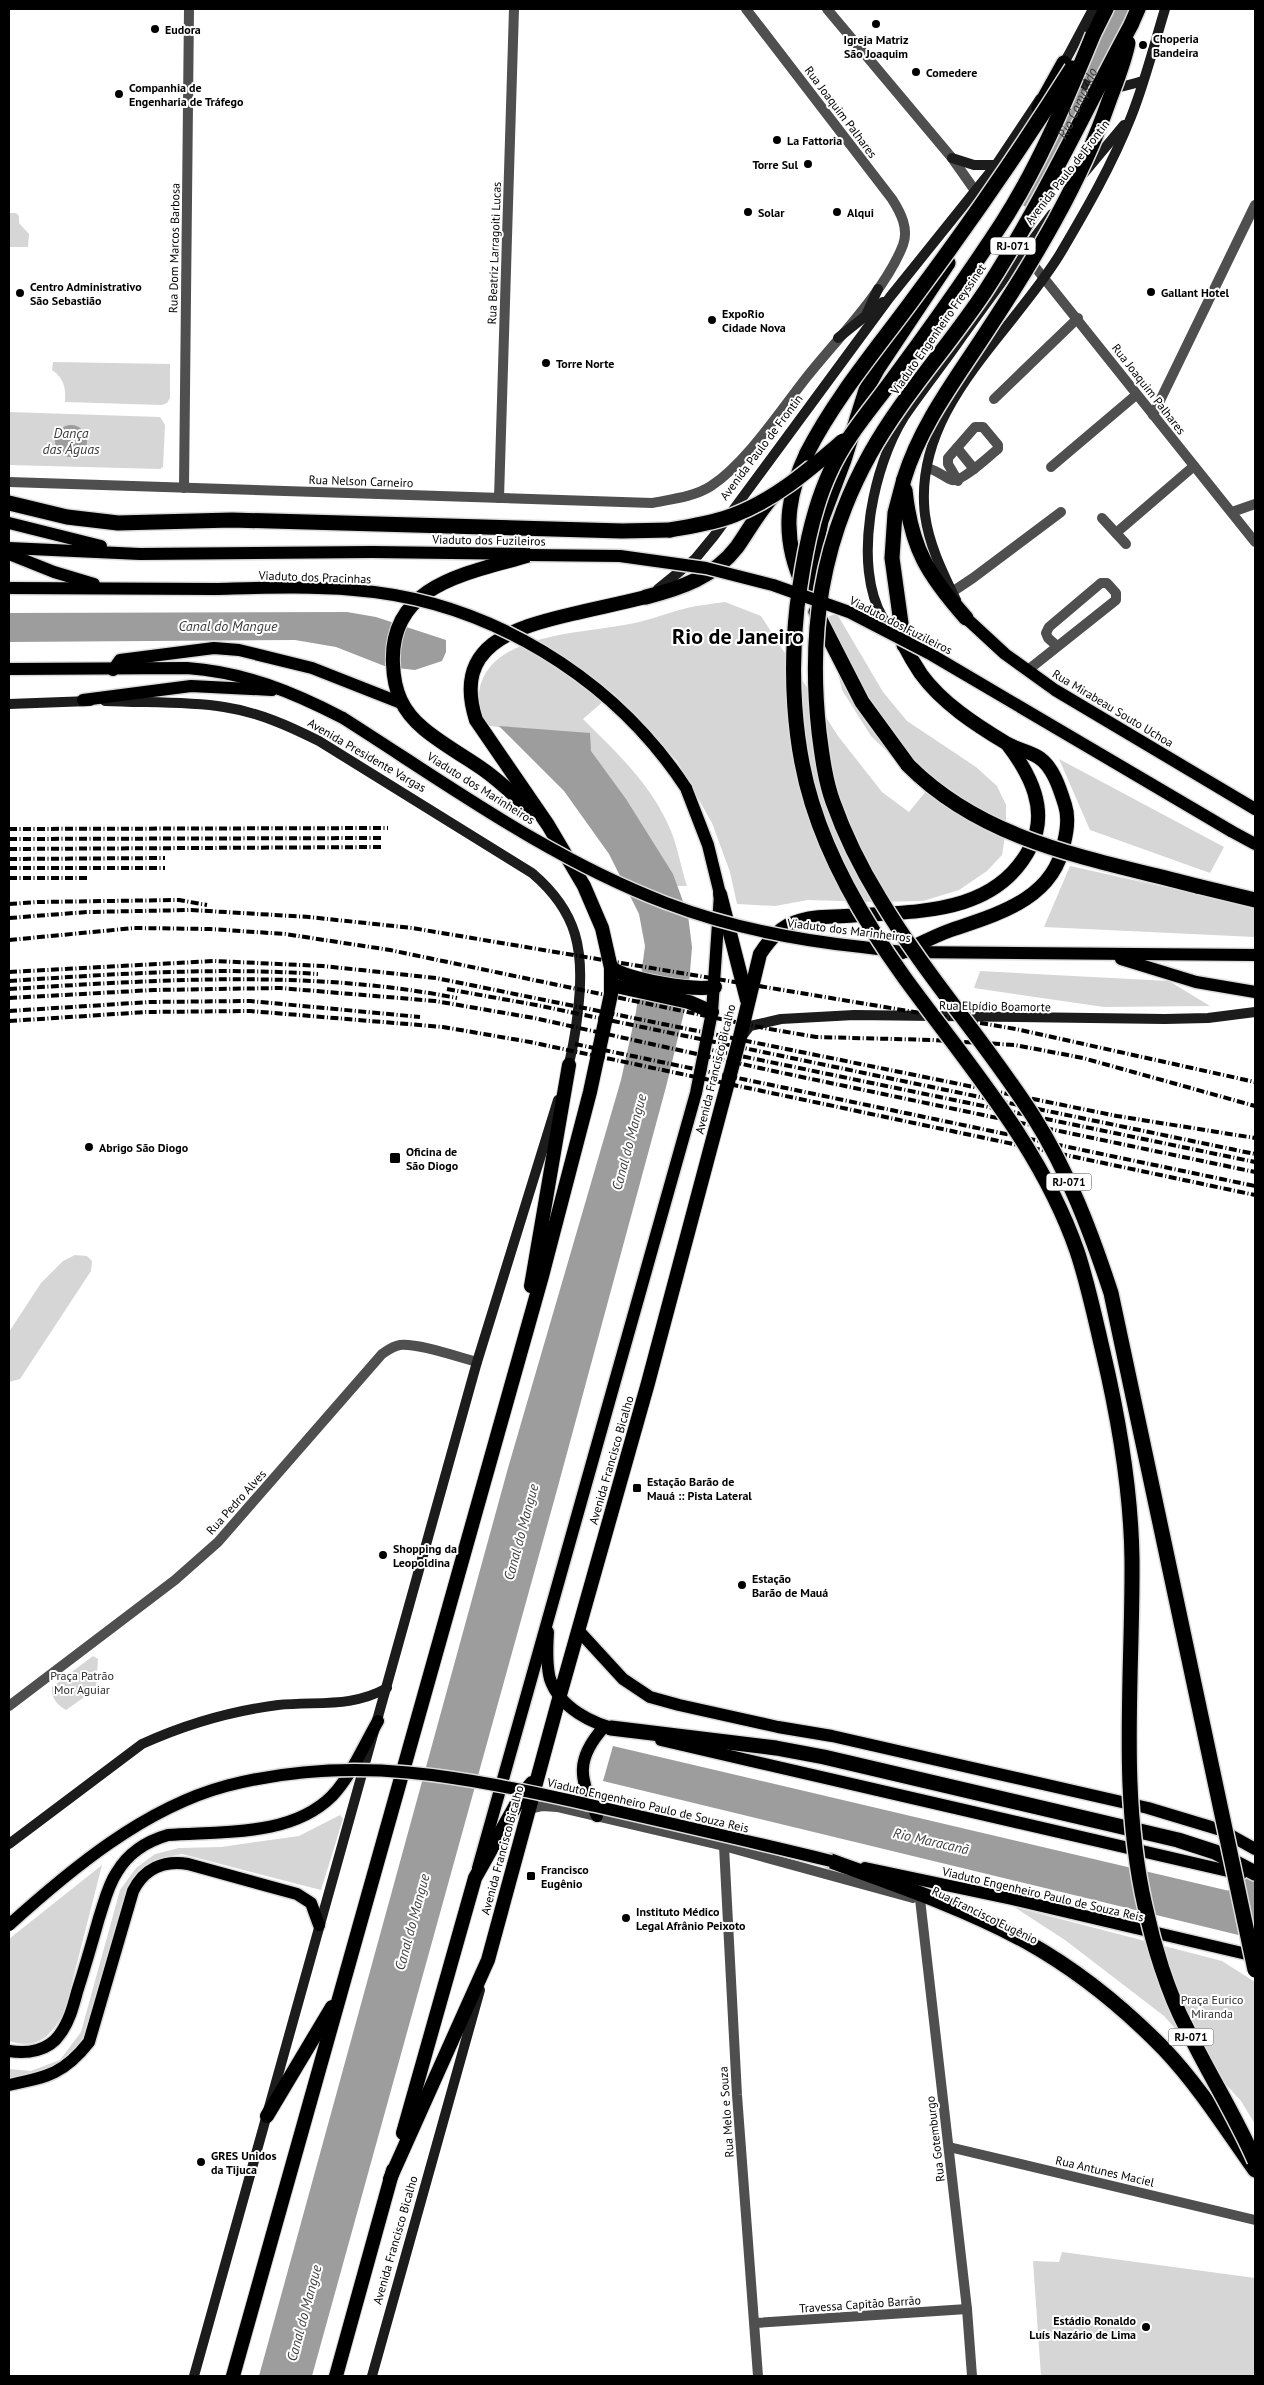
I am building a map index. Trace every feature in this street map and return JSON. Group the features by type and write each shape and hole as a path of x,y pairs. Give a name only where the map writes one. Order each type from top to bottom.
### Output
{"highway":[{"name":"Viaduto Engenheiro Freyssinet","path":"850,436 949,302 1003,222 1052,132 1092,35 1106,9"},
{"name":"Viaduto Engenheiro Freyssinet","path":"1138,9 1082,114 1037,207 985,292 931,365 871,452 845,504 831,542 816,623 817,711 823,759 832,799 853,850 880,900 1034,1118 1068,1181 1090,1231 1111,1293 1255,1970"},
{"path":"904,645 892,558 895,513 912,453 927,422 1014,290 1060,213 1101,126 1126,53 1131,25"},
{"path":"1092,35 1024,146 819,430 800,468 787,520 795,568 806,594 862,702 908,764 930,787 957,806 1017,836 1197,886 1255,900"},
{"path":"806,594 821,521 844,460 866,390 878,368 988,201 1009,158 1064,63"},
{"path":"9,503 91,521 118,523 232,520 622,531 670,530 703,524 734,515 768,499 850,436"},
{"name":"RJ-071","path":"850,436 831,470 821,495 802,576 794,658 796,712 802,763 812,803 832,856 860,909 901,973 1000,1105 1055,1197 1077,1252 1113,1396 1128,1482 1132,1558 1128,1720 1133,1831 1144,1904 1154,1941 1183,2022 1244,2136 1255,2161"},
{"path":"233,2376 521,1348 590,1092 611,985 611,968 604,934 584,886 548,825 476,720 470,702 470,690 474,671 483,653 495,641 514,630 538,622 680,588 710,573 735,549 766,504 800,468"},
{"path":"904,480 910,528 919,553 942,591 966,618"},
{"path":"530,555 448,579 430,588 415,602 396,631 392,646 393,680 401,703 424,729 486,771 548,825"},
{"name":"Avenida Paulo de Frontin","path":"904,645 921,674 936,690 965,716 1008,745"},
{"path":"902,952 949,931 1004,912 1024,901 1048,879 1062,857 1067,830 1067,817 1061,790 1050,769 1038,757 1008,745"},
{"name":"Avenida Francisco Bicalho","path":"488,1960 528,1809 648,1383 740,1038 760,954 780,931 794,922 819,918 938,910 989,892 1009,877 1024,861 1034,840 1038,819 1036,795 1029,774 1008,745"},
{"path":"720,894 748,1001"},
{"path":"611,968 628,983 689,1002 712,1012"},
{"path":"611,985 628,983 714,987"},
{"path":"521,1348 569,1065"},
{"path":"607,1728 776,1748 824,1757 1178,1840 1215,1852 1255,1875"},
{"path":"475,1878 521,1796 538,1777"},
{"path":"831,1861 899,1885 984,1921 1028,1943 1083,1979 1122,2010 1164,2050 1203,2096 1255,2170"},
{"name":"Avenida Francisco Bicalho","path":"336,2376 475,1878"},
{"path":"390,2179 488,1960"},
{"path":"267,2116 341,1992"}],"main road":[{"name":"Avenida Paulo de Frontin","path":"646,597 669,582 694,559 714,536 890,298 976,192 1064,63 1093,9"},
{"name":"Avenida Paulo de Frontin","path":"966,618 936,557 925,515 924,491 931,444 943,415 962,386 1044,276 1108,169 1132,116 1165,9"},
{"path":"1064,63 1078,80 1089,87 1106,90 1143,81"},
{"name":"Avenida Paulo de Frontin","path":"904,645 883,617 873,590 868,536 874,489 879,472 904,418 1066,194 1132,116"},
{"path":"952,158 974,166 996,165"},
{"path":"852,349 878,289"},
{"path":"838,338 890,298"},
{"path":"9,524 60,538 140,554"},
{"path":"9,548 140,554"},
{"name":"Viaduto dos Fuzileiros","path":"140,554 372,552 620,556 706,568 774,585 849,612 932,655 1255,844"},
{"path":"9,554 54,572 108,588"},
{"path":"9,588 108,588"},
{"name":"Viaduto dos Pracinhas","path":"108,588 354,590 400,597 436,606 493,626 545,653 593,685 646,736 669,762 686,788 708,845 720,894"},
{"name":"Rua Mirabeau Souto Uchoa","path":"966,618 1005,654 1063,695 1255,809"},
{"path":"113,670 120,660 214,648 240,650 312,668 401,703"},
{"name":"Avenida Presidente Vargas","path":"9,670 187,668 217,670 243,676 284,690 344,718"},
{"path":"83,700 191,686 284,690"},
{"name":"Avenida Presidente Vargas","path":"9,704 83,700 224,707 259,715 289,726 327,746 520,863 557,898 572,922 577,940 581,960 580,995 569,1065"},
{"name":"Viaduto dos Marinheiros","path":"344,718 520,830 599,874 666,903 728,924 801,940 902,952 1255,955"},
{"name":"Avenida Francisco Bicalho","path":"475,1878 696,1093 712,1012 720,894"},
{"path":"1107,954 1196,982 1255,992"},
{"name":"Rua Elpídio Boamorte","path":"740,1038 750,1026 756,1024 781,1019 836,1016 1165,1019 1208,1018 1255,1012"},
{"path":"194,2376 477,1362 569,1065"},
{"path":"550,1609 547,1656 550,1678 560,1695 578,1713 607,1728 1255,1875"},
{"path":"578,1630 623,1679 650,1697 778,1727 832,1736 1158,1811 1221,1830 1255,1849"},
{"path":"9,1844 142,1744 165,1734 226,1714 280,1705 364,1700 387,1688"},
{"path":"9,2051 21,2053 34,2052 47,2047 60,2036 70,2016 107,1894 116,1872 127,1858 154,1839 168,1835 277,1826 311,1810 332,1795 378,1721"},
{"path":"597,1816 586,1791 582,1768 586,1750 607,1728"},
{"name":"Viaduto Engenheiro Paulo de Souza Reis","path":"9,1925 60,1880 100,1850 145,1821 184,1802 225,1786 294,1773 333,1769 386,1769 452,1776 514,1788 831,1861 1021,1901 1255,1956"},
{"path":"9,2085 42,2078 63,2069 75,2060 89,2042 133,1891 139,1880 152,1869 171,1863 188,1864 297,1894 311,1903 319,1925"},
{"name":"Avenida Francisco Bicalho","path":"372,2376 488,1960"}],"street":[{"name":"Rua Dom Marcos Barbosa","path":"184,488 189,9"},
{"name":"Rua Beatriz Larragoiti Lucas","path":"499,498 514,9"},
{"name":"Rua Joaquim Palhares","path":"746,9 898,207 904,222 904,240 878,289"},
{"path":"827,9 952,158 976,192"},
{"path":"1153,415 1255,205"},
{"name":"Rua Joaquim Palhares","path":"1023,252 1078,318 1136,395 1255,542"},
{"name":"Avenida Paulo de Frontin","path":"710,486 746,454 878,289"},
{"path":"994,399 1078,318"},
{"path":"1051,468 1136,395"},
{"path":"927,468 939,471 952,480 958,481 974,469 998,449 998,444 980,426 975,427 948,458 948,464 958,481"},
{"path":"957,448 974,469"},
{"path":"1116,533 1194,466"},
{"name":"Rua Nelson Carneiro","path":"9,482 652,503 686,496 710,486"},
{"path":"1232,512 1255,504"},
{"path":"952,592 1061,512"},
{"path":"1102,518 1126,544"},
{"path":"1028,670 1116,600 1116,593 1107,583 1101,583 1049,627 1046,632 1048,638 1057,646"},
{"name":"Rua Pedro Alves","path":"9,1706 175,1580 218,1542 377,1360 390,1348 400,1345 415,1347 477,1362"},
{"name":"Rua Francisco Eugênio","path":"528,1809 548,1806 724,1846 920,1899 1009,1939 1045,1960 1116,2012 1161,2054 1206,2108 1255,2180"},
{"name":"Rua Melo e Souza","path":"724,1846 737,2095 758,2376"},
{"name":"Rua Gotemburgo","path":"920,1899 967,2310 972,2376"},
{"name":"Rua Antunes Maciel","path":"949,2146 1255,2220"},
{"name":"Travessa Capitão Barrão","path":"755,2323 967,2310"}],"green space":[{"path":"9,213 16,213 19,216 19,223 29,234 28,247 9,247"},
{"path":"53,362 170,364 170,398 167,403 162,405 65,402 63,384 59,376 52,370"},
{"path":"9,412 160,417 165,425 163,467 160,469 9,465"},
{"path":"725,602 761,616 838,736 882,792 909,812 927,790 871,736 842,690 828,631 829,616 837,614 883,692 907,721 976,767 997,786 1006,805 1006,830 1002,855 987,871 959,890 923,901 808,900 775,906 737,904 730,872 712,823 677,761 613,693 583,719 633,770 663,815 673,838 687,886 667,886 575,737 482,725 477,702 487,672 501,657 521,646 545,638 639,622 687,608"},
{"path":"1059,759 1224,847 1210,873 1090,830"},
{"path":"1070,866 1255,907 1255,937 1044,927"},
{"path":"980,971 1169,981 1210,1006 1104,1007 974,988"},
{"path":"75,1255 87,1256 92,1261 91,1271 20,1379 9,1382 9,1332 41,1283 63,1261"},
{"name":"Praça Patrão Mor Aguiar","path":"93,1656 98,1659 96,1689 66,1710 55,1701 52,1695 52,1687"},
{"path":"340,1815 343,1819 321,1890 182,1854 148,1865 136,1876 126,1894 81,2044 65,2059 49,2068 9,2080 9,2069 31,2071 60,2060 81,2032 120,1890 136,1868 155,1854 179,1848 221,1847 299,1836"},
{"path":"102,1865 64,2014 42,2040 28,2044 9,2041 9,1939"},
{"name":"Praça Eurico Miranda","path":"1014,1907 1222,1961 1255,1982 1255,2124 1241,2101 1164,2016 1065,1940"},
{"name":"Estádio Ronaldo Luís Nazário de Lima","path":"1062,2252 1255,2278 1255,2376 1041,2376 1033,2261 1059,2262"}],"water":[{"name":"Dança das Águas","path":"71,425 82,430 87,441 82,452 71,457 60,452 55,441 60,430"},
{"name":"Canal do Mangue","path":"347,612 376,617 446,640 446,652 442,661 415,670 387,667 336,647 295,640 9,642 9,613"},
{"name":"Canal do Mangue","path":"499,726 590,733 591,751 626,799 673,874 688,915 692,947 688,996 666,1087 557,1490 312,2376 259,2376 508,1468 621,1080 636,1012 645,946 639,914 609,854 564,791"},
{"name":"Rio Maracanã","path":"613,1746 1255,1897 1255,1939 603,1781"}],"waterway":[{"name":"Rio Comprido","path":"1031,194 1069,123 1120,9"},
{"path":"1225,1910 1255,1889"}],"railway":[{"path":"9,829 388,828"},
{"path":"9,839 381,838"},
{"path":"9,849 382,847"},
{"path":"9,859 165,858"},
{"path":"9,868 165,868"},
{"path":"9,878 87,878"},
{"path":"9,904 179,900 207,905"},
{"path":"9,918 87,912 191,910 309,917 412,928 1016,1029 1255,1082"},
{"path":"9,940 134,928 210,929 285,934 390,950 764,1028 816,1037 933,1040 1015,1045 1083,1058 1255,1106"},
{"path":"9,972 214,961 323,966 436,978 1117,1116 1255,1138"},
{"path":"9,981 202,971 318,974"},
{"path":"9,989 177,980 289,980 346,983 457,998"},
{"path":"9,998 154,990 280,988 435,1001 534,1018 778,1072 1255,1172"},
{"path":"447,989 536,1005 1255,1154"},
{"path":"9,1011 150,1002 250,1001 420,1017"},
{"path":"9,1021 146,1012 250,1011 443,1027 530,1042 1255,1195"},
{"path":"575,1044 1255,1186"},
{"path":"702,1048 1255,1162"}],"place":[{"name":"Igreja Matriz São Joaquim","path":"876,24"},
{"name":"Eudora","path":"155,29"},
{"name":"Choperia Bandeira","path":"1143,45"},
{"name":"Comedere","path":"916,72"},
{"name":"Companhia de Engenharia de Tráfego","path":"119,94"},
{"name":"La Fattoria","path":"777,140"},
{"name":"Torre Sul","path":"808,164"},
{"name":"Solar","path":"748,212"},
{"name":"Alqui","path":"837,212"},
{"name":"Gallant Hotel","path":"1151,292"},
{"name":"Centro Administrativo São Sebastião","path":"20,293"},
{"name":"ExpoRio Cidade Nova","path":"712,320"},
{"name":"Torre Norte","path":"546,363"},
{"name":"Abrigo São Diogo","path":"89,1147"},
{"name":"Oficina de São Diogo","path":"395,1158"},
{"name":"Estação Barão de Mauá :: Pista Lateral","path":"637,1488"},
{"name":"Shopping da Leopoldina","path":"383,1555"},
{"name":"Estação Barão de Mauá","path":"742,1585"},
{"name":"Francisco Eugênio","path":"531,1876"},
{"name":"Instituto Médico Legal Afrânio Peixoto","path":"626,1918"},
{"name":"GRES Unidos da Tijuca","path":"201,2162"},
{"name":"Estádio Ronaldo Luís Nazário de Lima","path":"1146,2327"}],"district":[{"name":"Rio de Janeiro","path":"738,636"}]}
